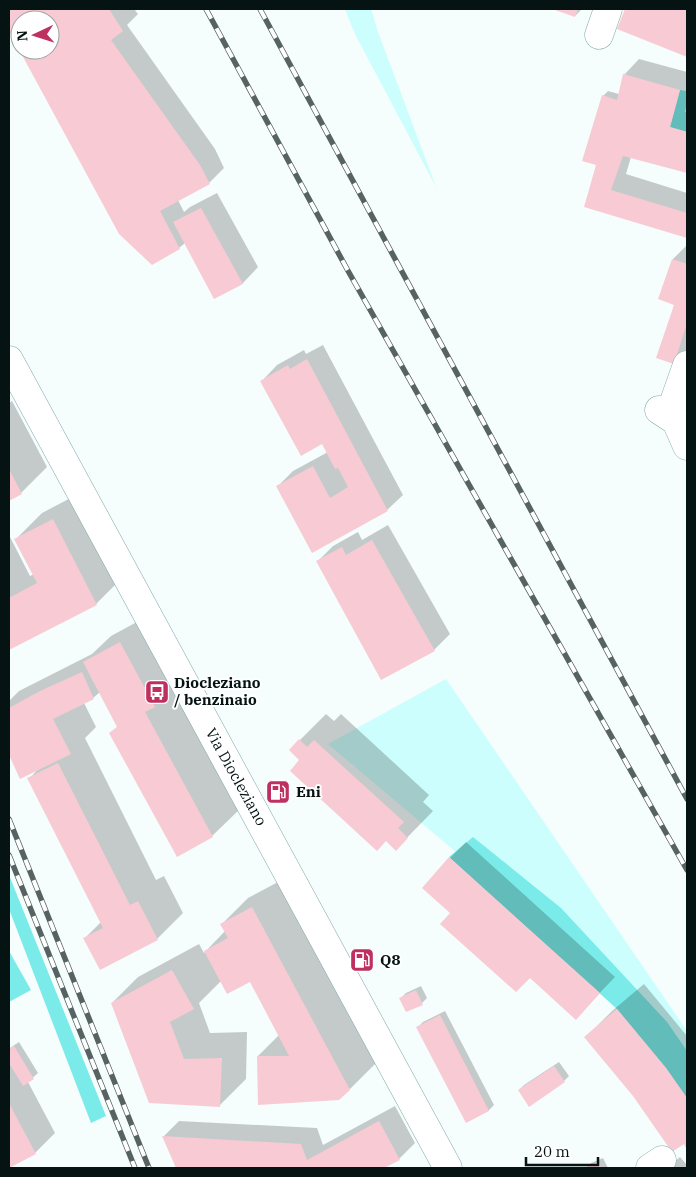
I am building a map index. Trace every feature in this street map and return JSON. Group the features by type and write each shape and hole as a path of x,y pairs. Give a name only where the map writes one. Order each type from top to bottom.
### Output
{"street":[{"path":"600,35 608,9"},
{"name":"Via Diocleziano","path":"9,360 448,1168"},
{"path":"687,365 664,413 676,421 687,446"}],"shaded area":[{"path":"345,9 371,9 436,187 355,34"},
{"path":"680,90 687,91 687,132 670,127"},
{"path":"446,679 687,1031 687,1083 630,1012 495,885 328,744"},
{"path":"473,837 561,908 667,1022 687,1051 687,1098 666,1068 617,1009 449,857"},
{"path":"9,875 106,1116 91,1123 9,909"},
{"path":"9,951 31,990 9,1002"}],"building":[{"path":"9,9 109,9 123,31 111,40 200,165 210,184 160,211 180,249 152,265 119,234 25,60 60,60 60,10 10,10 10,33"},
{"path":"552,9 578,9 575,17"},
{"path":"625,9 687,9 687,57 617,29"},
{"path":"623,74 680,90 670,127 687,132 687,173 623,156 611,190 687,213 687,238 584,207 596,165 582,161 602,95 617,100"},
{"path":"201,208 243,284 214,299 173,222"},
{"path":"672,259 687,264 687,323 674,364 656,358 674,305 658,299"},
{"path":"307,359 388,511 312,553 276,486 313,466 330,498 348,487 338,468 335,469 322,444 301,456 260,381 288,365 290,369"},
{"path":"9,469 22,494 9,501"},
{"path":"53,519 97,605 9,650 9,598 37,583 14,539"},
{"path":"372,540 435,651 381,680 316,561 342,547 346,555"},
{"path":"120,642 155,707 145,712 213,837 177,857 109,733 117,727 83,662"},
{"path":"82,672 94,699 53,719 71,754 20,779 9,755 9,708 40,691"},
{"path":"299,739 307,747 314,740 404,822 398,828 408,838 396,851 386,841 377,851 290,771 299,760 289,750"},
{"path":"58,763 130,905 138,901 158,940 100,970 83,938 103,928 27,778"},
{"path":"449,857 600,993 576,1020 530,978 516,992 440,924 450,913 422,888"},
{"path":"252,907 350,1090 339,1100 258,1105 257,1056 289,1056 250,982 227,994 204,951 228,938 220,924"},
{"path":"172,970 194,1009 170,1022 184,1059 222,1058 220,1107 149,1103 111,1003"},
{"path":"416,990 423,1005 406,1012 399,998"},
{"path":"617,1009 666,1068 687,1098 687,1150 684,1144 672,1152 633,1096 584,1037"},
{"path":"440,1015 489,1111 466,1123 416,1027"},
{"path":"14,1046 34,1079 23,1086 9,1063 9,1049"},
{"path":"554,1066 565,1082 529,1107 518,1090"},
{"path":"9,1103 36,1154 9,1168"},
{"path":"379,1121 400,1160 384,1168 176,1168 162,1136 301,1144 307,1160"},
{"path":"598,1162 601,1168 584,1168"}],"railway":[{"path":"206,9 347,269 687,870"},
{"path":"260,9 687,799"},
{"path":"9,819 149,1168"},
{"path":"9,855 135,1168"}],"place":[{"name":"Diocleziano / benzinaio","path":"157,692"},
{"name":"Eni","path":"278,792"},
{"name":"Q8","path":"362,960"}]}
